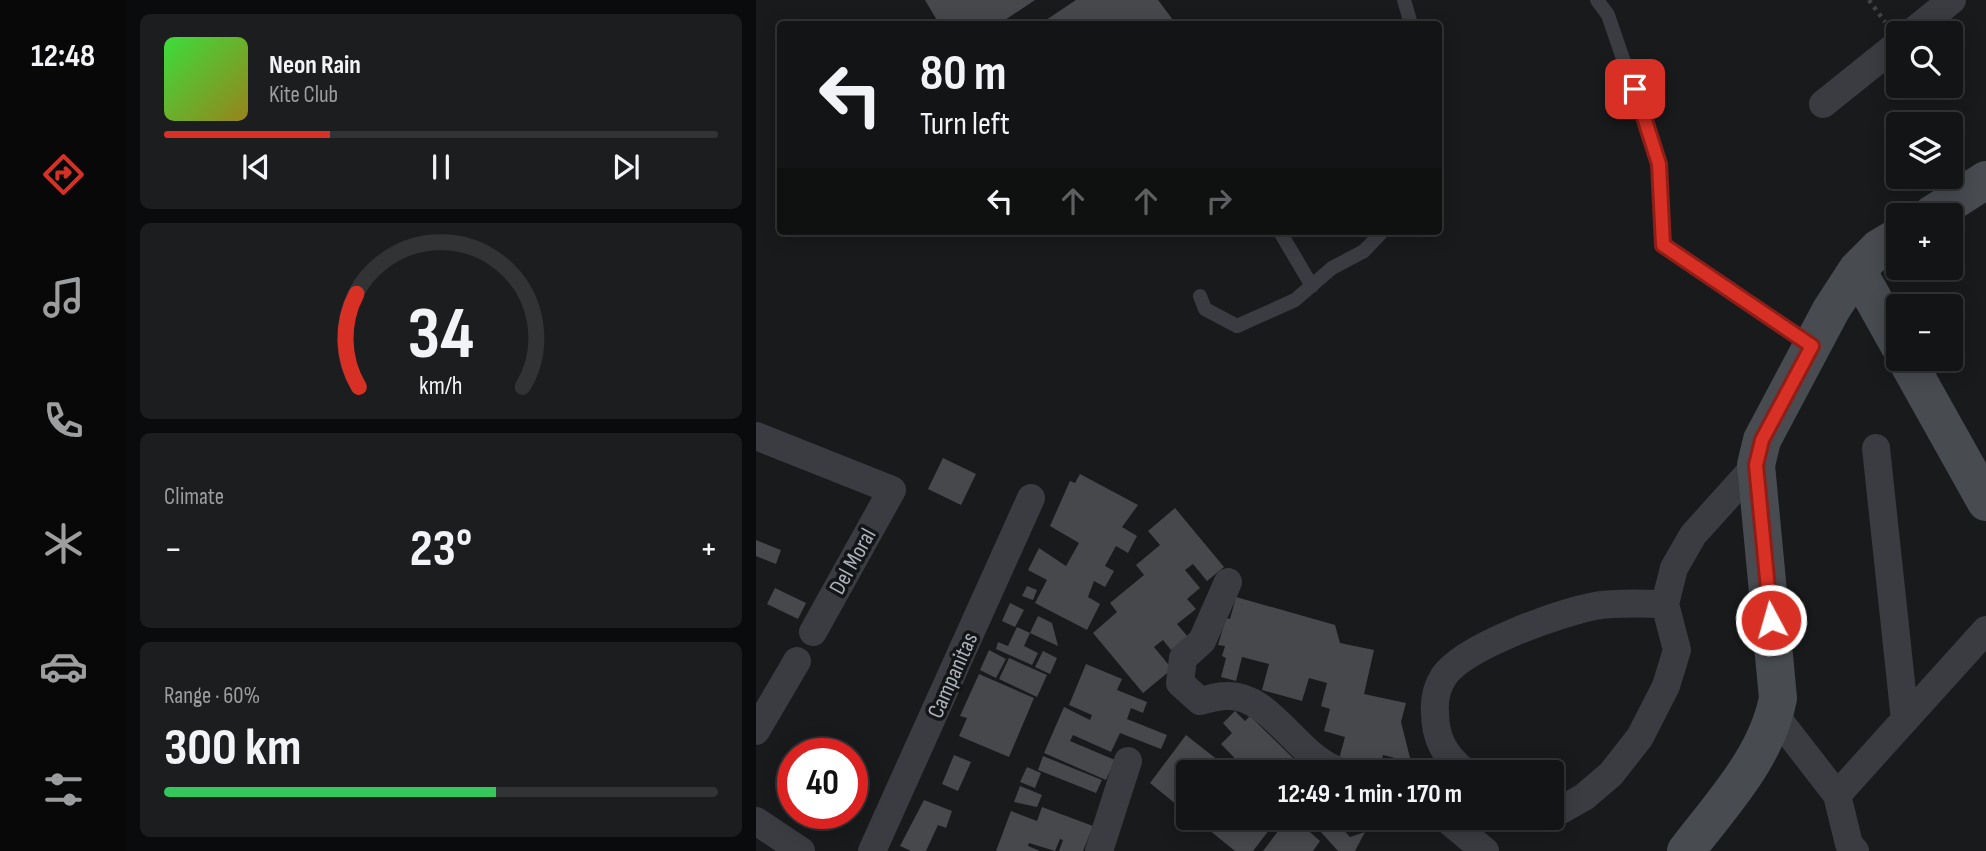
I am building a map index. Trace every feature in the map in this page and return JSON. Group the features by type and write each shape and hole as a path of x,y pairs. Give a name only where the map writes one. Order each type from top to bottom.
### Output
{"street":[{"path":"1926,21 1952,0"},
{"path":"1824,104 1886,54"},
{"path":"1950,203 1986,180"},
{"path":"1686,851 1750,766 1775,715 1778,698 1756,465 1762,440 1831,310 1857,270 1886,244"},
{"path":"1857,270 1886,323"},
{"path":"1831,310 1857,308 1886,327"},
{"path":"1913,371 1986,502"},
{"name":"Del Moral","path":"756,436 892,490 813,632"},
{"path":"1876,448 1905,720"},
{"path":"1564,808 1584,797 1611,774 1640,737 1666,686 1677,650 1665,604 1674,568 1682,550 1756,465"},
{"name":"Campanitas","path":"872,851 1031,498"},
{"path":"1228,582 1202,641 1183,658 1180,683 1200,701 1229,695 1258,704 1318,760"},
{"path":"1450,760 1440,744 1435,723 1434,699 1445,676 1460,661 1539,622 1585,609 1665,604"},
{"path":"1837,795 1986,630"},
{"path":"756,731 797,661"},
{"path":"1775,715 1837,795 1849,849"},
{"path":"1099,851 1128,761"},
{"path":"756,821 801,851"},
{"path":"1460,830 1485,851"}],"lane":[{"path":"1404,0 1410,21"},
{"path":"1597,0 1608,15 1659,164 1663,245 1812,346"},
{"path":"1282,235 1311,286"},
{"path":"1200,296 1205,309 1237,326 1295,300 1332,268 1364,251 1379,235"}],"building":[{"path":"925,0 1035,0 1004,21 937,21"},
{"path":"1076,0 1158,0 1174,21 1044,21"},
{"path":"943,458 976,474 961,505 928,489"},
{"path":"1080,474 1138,505 1122,527 1137,536 1128,553 1116,546 1105,566 1114,571 1105,587 1094,581 1088,597 1100,604 1087,630 1035,603 1047,580 1028,570 1039,548 1066,566 1079,543 1050,526 1070,481 1075,483"},
{"path":"1175,508 1224,567 1207,581 1193,564 1185,570 1200,588 1187,599 1196,609 1177,624 1188,637 1171,650 1163,640 1154,647 1172,669 1143,693 1093,633 1117,612 1110,603 1144,575 1136,565 1160,545 1148,531"},
{"path":"756,540 781,550 776,564 756,556"},
{"path":"1027,586 1037,590 1033,600 1022,596"},
{"path":"775,588 806,603 798,619 767,604"},
{"path":"1236,597 1335,625 1340,643 1374,650 1364,694 1406,703 1401,722 1410,760 1383,755 1382,760 1339,759 1345,737 1324,731 1330,709 1321,706 1327,683 1309,678 1302,701 1262,690 1269,664 1242,657 1236,681 1221,677 1226,658 1222,656 1225,646 1218,645 1226,618 1230,619"},
{"path":"1010,603 1024,610 1015,627 1002,621"},
{"path":"1038,616 1052,623 1058,646 1030,633"},
{"path":"1017,627 1030,633 1024,646 1038,653 1032,665 996,649 998,642 1008,646"},
{"path":"989,650 1006,659 996,678 980,670"},
{"path":"1043,651 1057,658 1050,674 1035,667"},
{"path":"1009,658 1047,675 1037,697 999,679"},
{"path":"1086,664 1122,679 1117,690 1147,702 1143,713 1131,708 1127,719 1167,735 1161,749 1120,733 1111,752 1073,735 1070,741 1115,760 1106,780 1044,753 1064,707 1090,720 1092,715 1069,705"},
{"path":"979,674 1034,698 1009,757 959,736 967,718 960,716"},
{"path":"1235,711 1245,721 1250,716 1293,758 1236,760 1221,744 1232,733 1223,723"},
{"path":"1186,735 1218,760 1176,760 1176,804 1150,783"},
{"path":"954,755 971,762 958,791 942,784"},
{"path":"1043,756 1102,780 1096,793 1038,770"},
{"path":"1027,767 1041,773 1035,788 1020,782"},
{"path":"1020,786 1042,795 1037,807 1014,802"},
{"path":"924,800 952,811 946,828 938,825 926,851 911,851 900,846"},
{"path":"1042,807 1093,826 1083,851 1059,851 1063,840 1060,839 1055,851 1029,843 1028,846 1040,851 996,851 1011,811 1037,821"},
{"path":"1209,830 1269,830 1253,851 1235,851"},
{"path":"1279,830 1308,830 1320,841 1313,851 1263,851"},
{"path":"1319,830 1344,830 1350,837 1365,832 1355,851 1338,851"}],"route":[{"path":"1635,89 1659,164 1663,245 1812,346 1762,440 1756,465 1771,620"}]}
